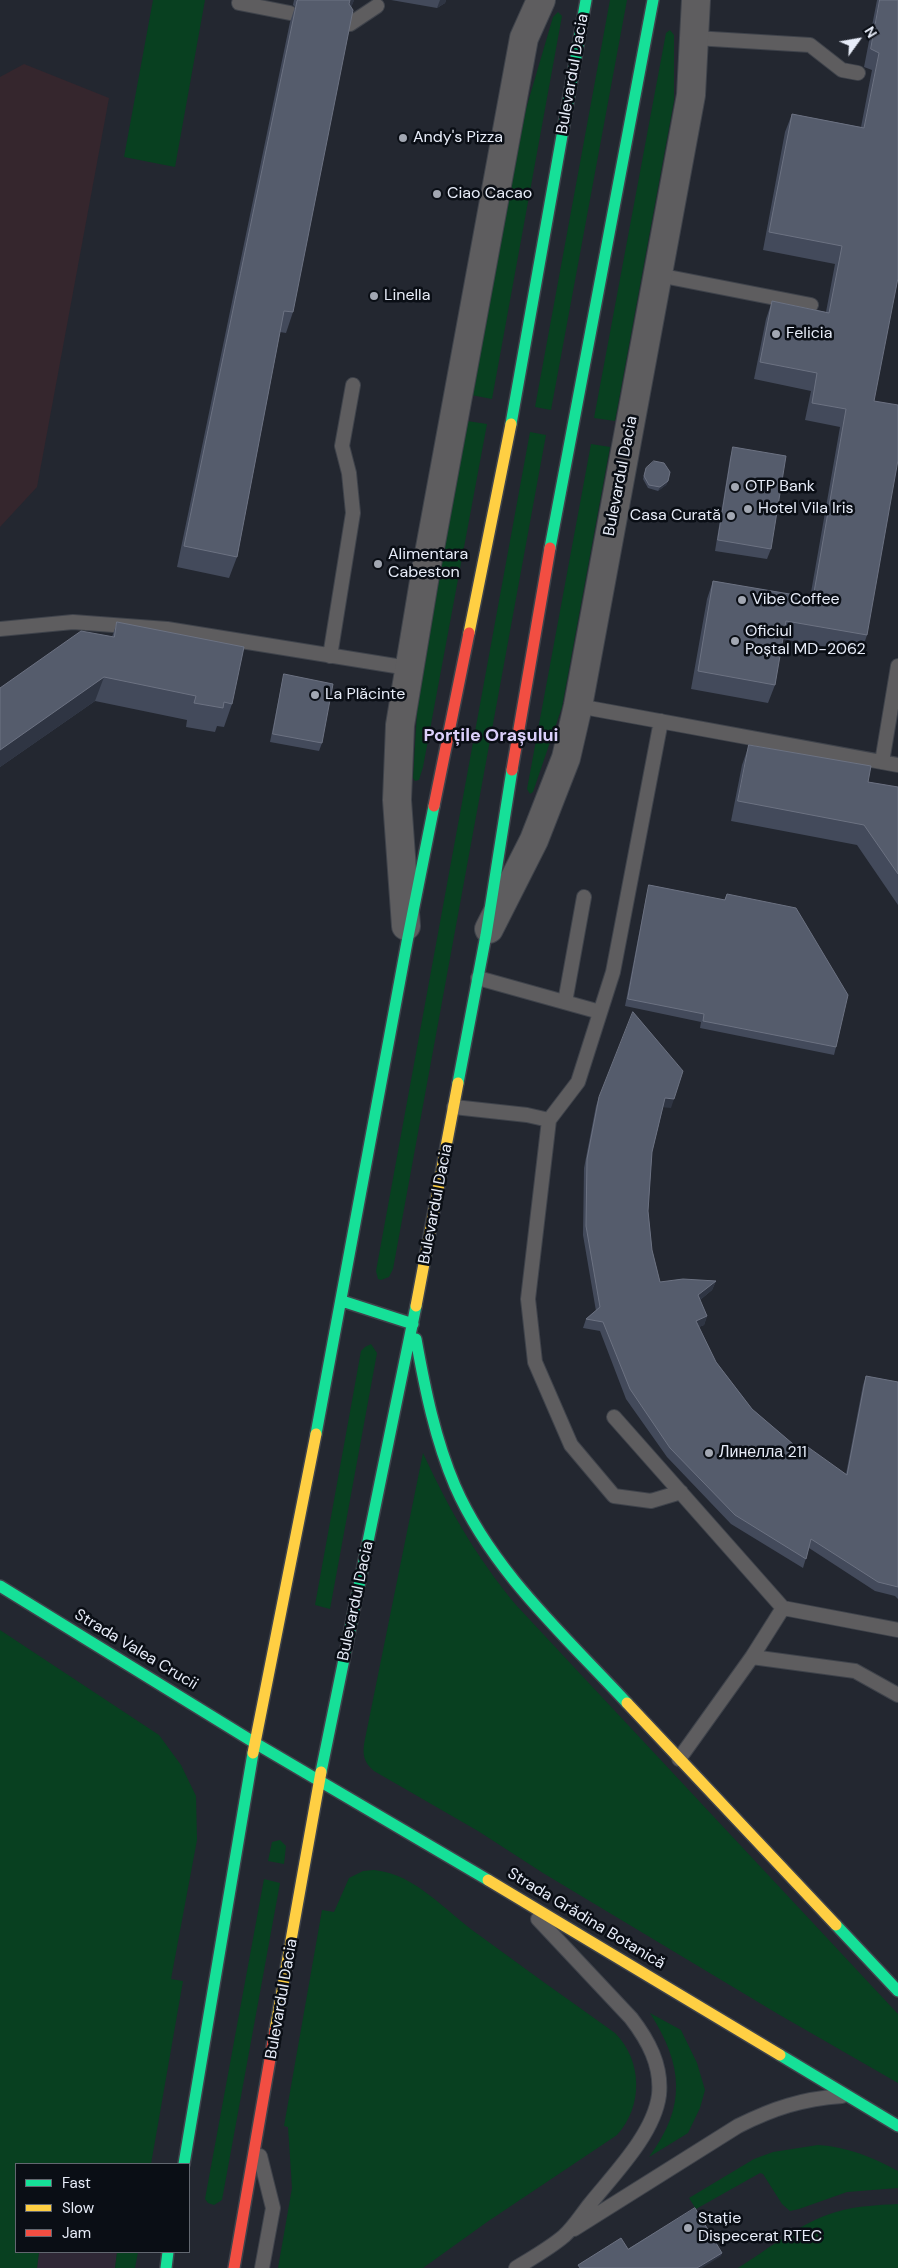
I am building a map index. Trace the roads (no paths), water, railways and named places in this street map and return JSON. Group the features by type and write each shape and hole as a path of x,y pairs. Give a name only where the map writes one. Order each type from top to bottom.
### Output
{"main road":[{"name":"Bulevardul Dacia","path":"184,2163 255,1743 342,1302 407,942 513,416 586,0"},
{"name":"Bulevardul Dacia","path":"234,2268 257,2146 319,1781 413,1324 486,935 524,693 571,428 653,0"},
{"path":"342,1302 413,1324 436,1440 458,1490 481,1534 511,1576 678,1758 898,1991"},
{"name":"Strada Valea Crucii","path":"0,1586 255,1743"},
{"name":"Strada Grădina Botanică","path":"255,1743 515,1895 898,2126"},
{"path":"166,2268 168,2253"}],"street":[{"name":"Bulevardul Dacia","path":"407,942 397,800 400,724 408,668 524,38 540,0"},
{"name":"Bulevardul Dacia","path":"486,935 534,840 566,758 578,706 692,95 696,0"}],"lane":[{"path":"239,2 290,13"},
{"path":"350,24 377,6"},
{"path":"695,38 810,45 842,70 858,73"},
{"path":"658,276 810,305"},
{"path":"330,656 353,513 349,473 342,446 353,385"},
{"path":"0,629 73,622 167,629 408,668"},
{"path":"882,762 898,666"},
{"path":"578,706 898,765"},
{"path":"661,721 613,972 578,1082 549,1120 528,1299 535,1362 571,1445 614,1496 651,1501 680,1492"},
{"path":"565,1002 584,897"},
{"path":"478,978 600,1012"},
{"path":"454,1107 527,1115 549,1120"},
{"path":"614,1417 783,1608 898,1630"},
{"path":"678,1758 752,1657 783,1608"},
{"path":"752,1657 855,1671 898,1695"},
{"path":"515,1895 631,2018 654,2055 658,2076 659,2095 654,2114 641,2139 565,2236"},
{"path":"516,2268 738,2126 766,2112 798,2101 848,2096"},
{"path":"257,2146 273,2208 262,2268"}],"place":[{"name":"Andy's Pizza","path":"403,138"},
{"name":"Ciao Cacao","path":"437,194"},
{"name":"Linella","path":"374,296"},
{"name":"Felicia","path":"776,334"},
{"name":"OTP Bank","path":"735,487"},
{"name":"Hotel Vila Iris","path":"748,509"},
{"name":"Casa Curată","path":"731,516"},
{"name":"Alimentara Cabeston","path":"378,564"},
{"name":"Vibe Coffee","path":"742,600"},
{"name":"Oficiul Poștal MD-2062","path":"735,641"},
{"name":"La Plăcinte","path":"315,695"},
{"name":"Линелла 211","path":"709,1453"},
{"name":"Stație Dispecerat RTEC","path":"688,2228"}],"district":[{"name":"Porțile Orașului","path":"491,736"}]}
